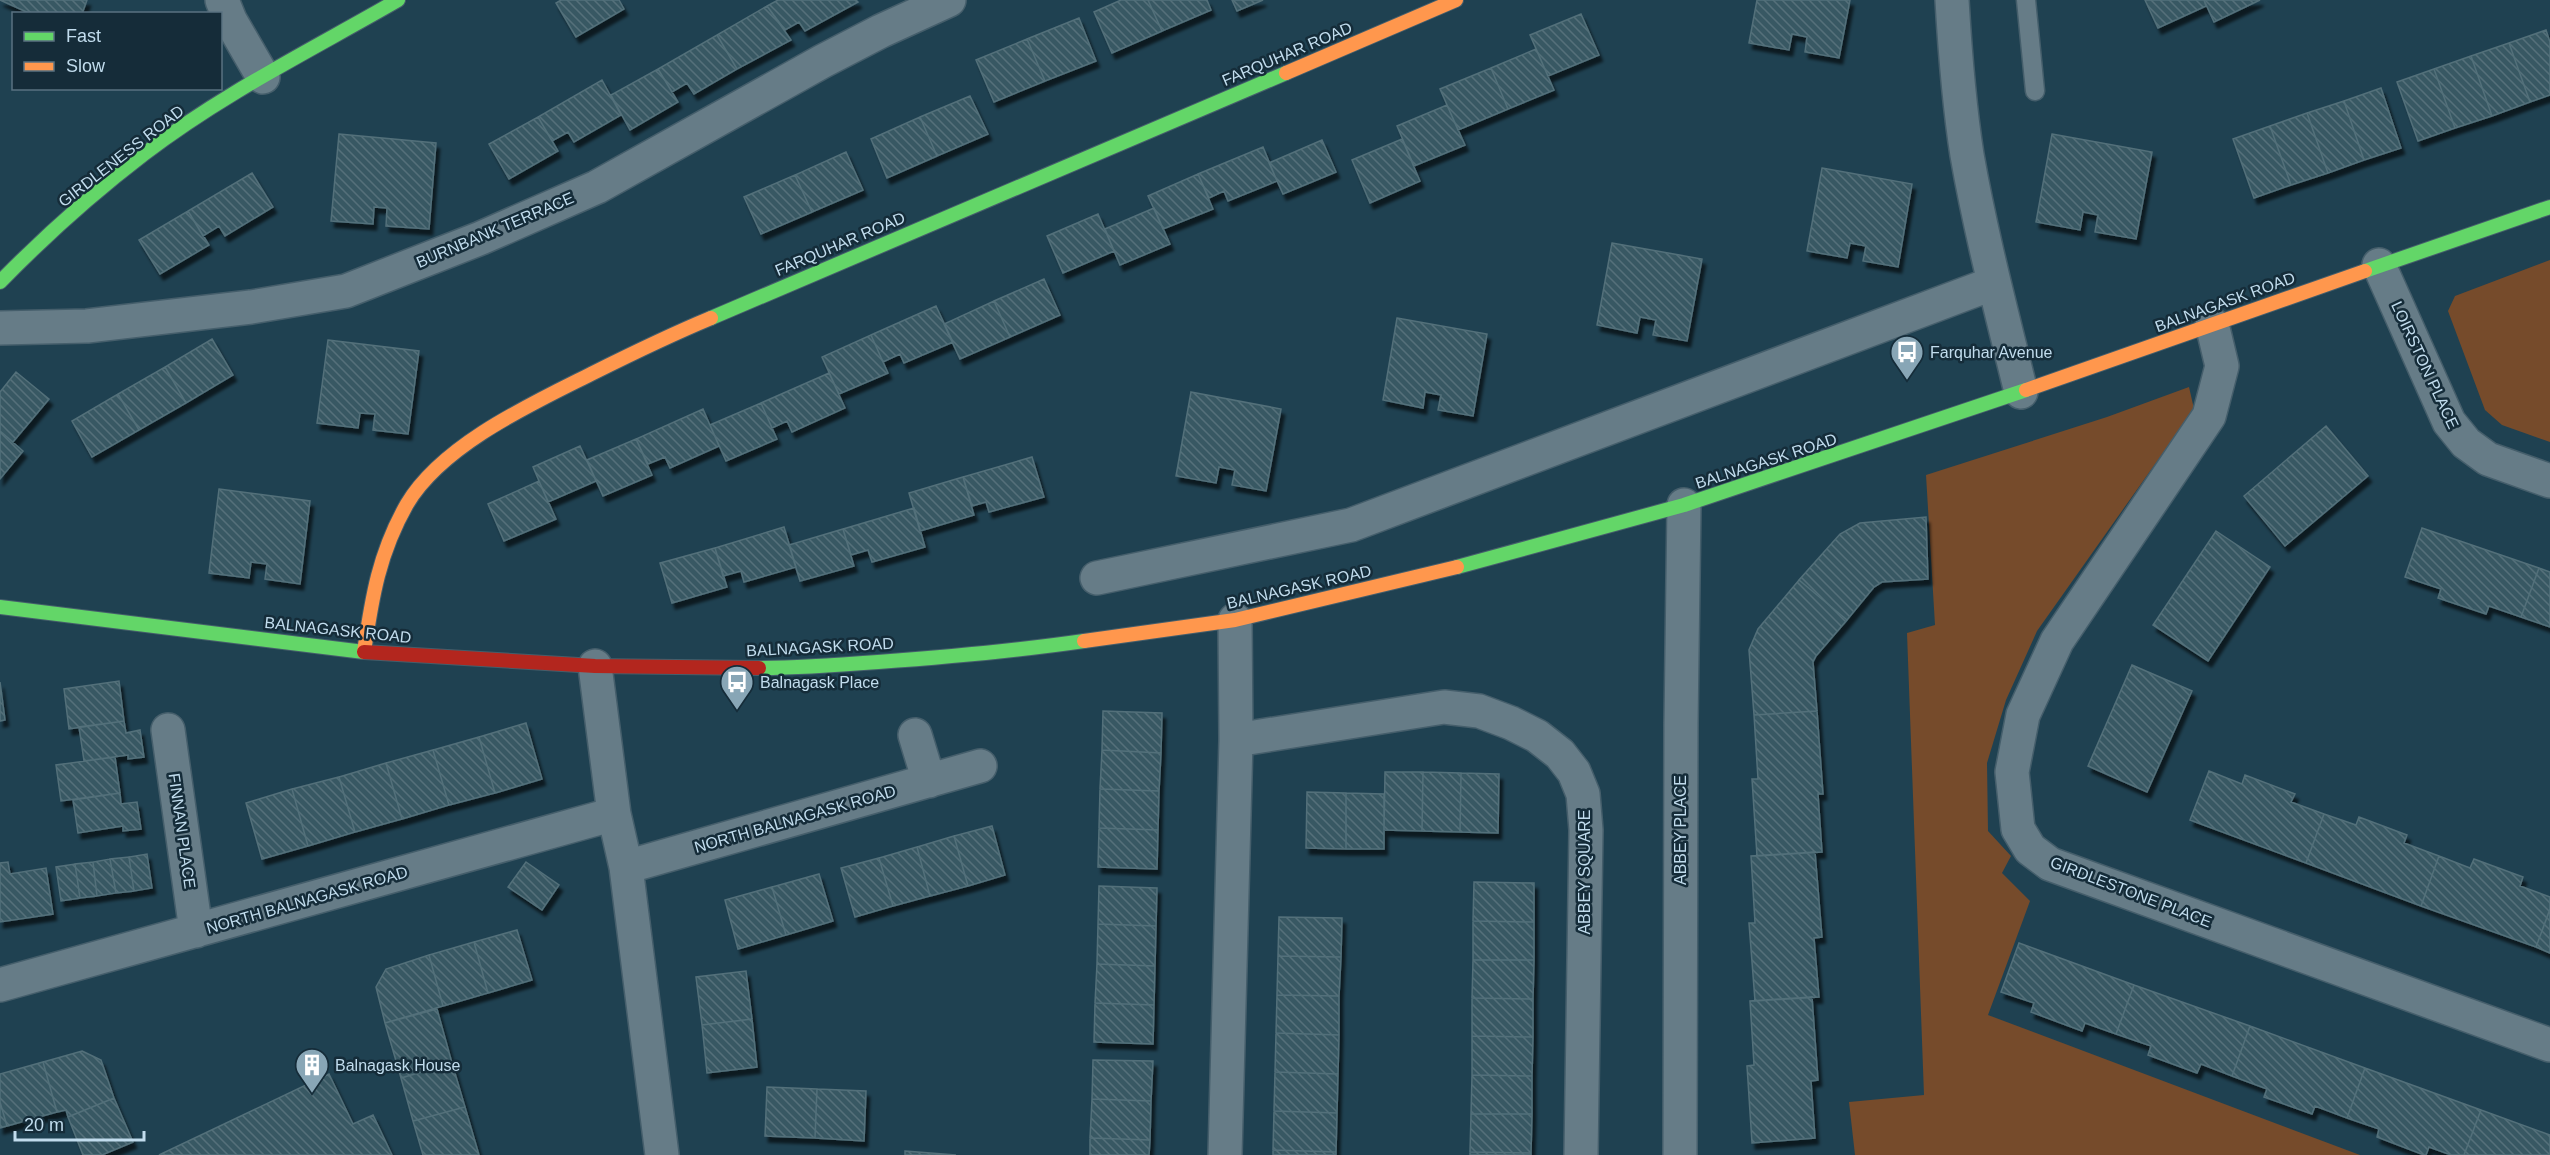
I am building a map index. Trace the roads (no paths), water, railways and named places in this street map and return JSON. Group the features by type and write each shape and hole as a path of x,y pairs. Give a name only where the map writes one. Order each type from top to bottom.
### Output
{"street":[{"path":"222,0 230,20 263,77"},
{"name":"GIRDLENESS ROAD","path":"0,282 43,238 144,154 187,124 263,77 398,0"},
{"name":"BURNBANK TERRACE","path":"0,328 87,327 251,307 346,291 470,242 597,187 823,61 949,0"},
{"name":"FARQUHAR ROAD","path":"364,652 373,589 387,545 408,502 431,473 459,450 522,408 668,336 1456,0"},
{"path":"1952,0 1967,155 1994,283 2022,392"},
{"name":"BALNAGASK ROAD","path":"0,607 364,652 595,666 791,668 1008,652 1235,620 1466,565 1684,505 2022,392 2379,265 2550,207"},
{"name":"LOIRSTON PLACE","path":"2379,265 2449,422 2460,436 2488,459 2550,481"},
{"path":"1098,578 1351,525 1994,283"},
{"name":"GIRDLESTONE PLACE","path":"2212,324 2222,366 2209,416 2057,641 2023,715 2012,772 2018,829 2030,849 2050,864 2550,1045"},
{"name":"ABBEY PLACE","path":"1680,1155 1684,505"},
{"path":"1225,1155 1236,740 1235,620"},
{"path":"595,666 614,814 626,867 662,1155"},
{"name":"ABBEY SQUARE","path":"1236,740 1444,708 1479,711 1511,723 1537,736 1560,754 1574,772 1583,794 1586,830 1581,1155"},
{"name":"FINNAN PLACE","path":"168,730 196,932"},
{"path":"915,735 929,781"},
{"name":"NORTH BALNAGASK ROAD","path":"626,867 980,766"},
{"name":"NORTH BALNAGASK ROAD","path":"0,985 614,814"}],"lane":[{"path":"2026,0 2035,91"}],"place":[{"name":"Farquhar Avenue","path":"1907,381"},
{"name":"Balnagask Place","path":"737,711"},
{"name":"Balnagask House","path":"312,1094"}]}
